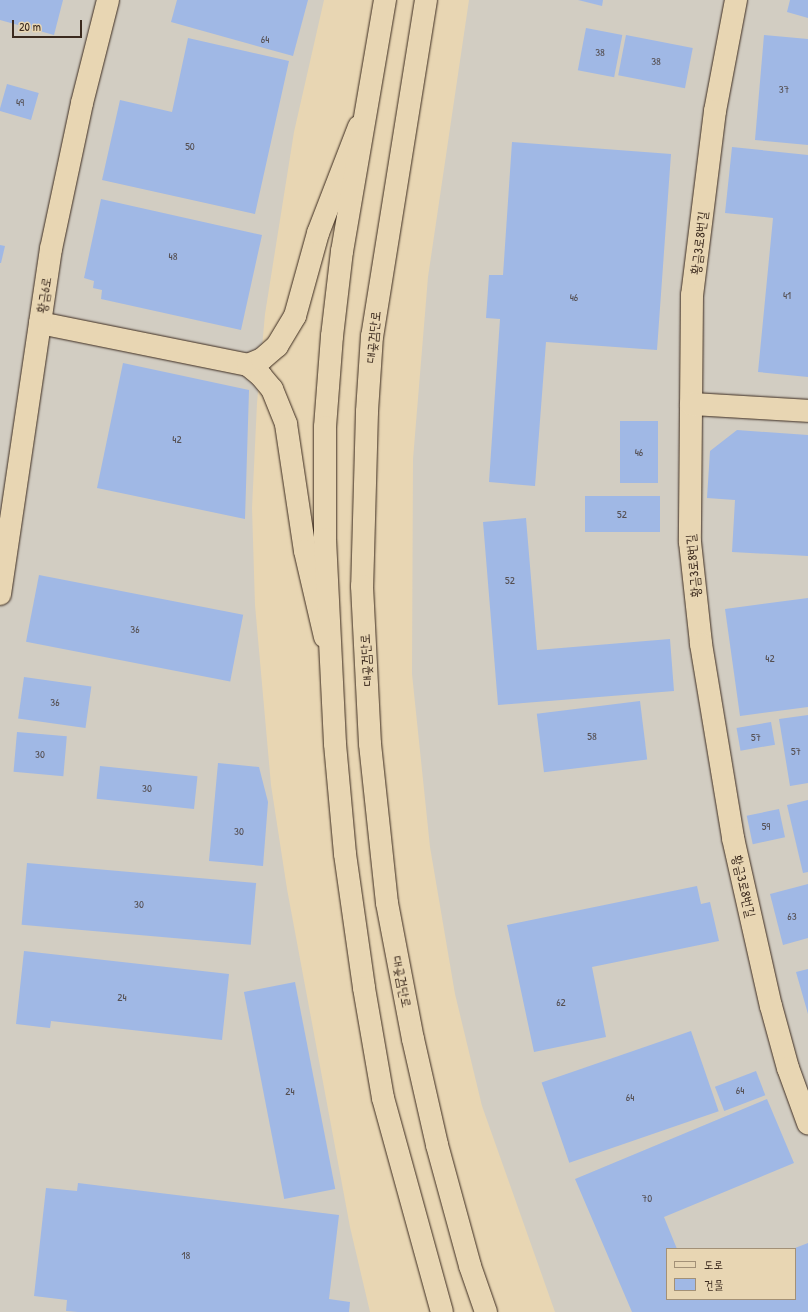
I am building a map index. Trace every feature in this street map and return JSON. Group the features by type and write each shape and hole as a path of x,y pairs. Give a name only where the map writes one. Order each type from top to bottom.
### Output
{"street":[{"name":"황금6로","path":"0,594 40,323 66,173 108,0"},
{"path":"385,0 342,251 326,427 325,539 335,744 345,854 381,1084 422,1244 442,1312"},
{"name":"대곶검단로","path":"426,0 381,264 372,336 367,412 362,586 370,744 387,903 413,1039 438,1145 470,1266 486,1312"},
{"name":"황금3로8번길","path":"736,0 715,111 692,295 690,542 700,644 713,730 733,838 771,1006 788,1068 808,1123"},
{"path":"248,365 262,359 277,346 295,316 325,210 365,113"},
{"path":"40,323 248,365 272,389 286,424 304,551 332,667"},
{"path":"691,404 808,411"}],"shaded area":[{"path":"0,0 324,0 294,132 265,314 257,403 252,508 255,605 271,785 287,889 350,1227 370,1312 0,1312"},
{"path":"469,0 808,0 808,1312 555,1312 482,1106 455,994 430,847 412,674 413,459 428,277"}],"building":[{"path":"0,0 63,0 54,35 0,20"},
{"path":"177,0 308,0 293,56 171,22"},
{"path":"578,0 603,0 602,6"},
{"path":"790,0 808,0 808,18 787,12"},
{"path":"586,28 622,35 614,77 578,70"},
{"path":"626,35 693,48 685,88 618,75"},
{"path":"764,35 808,39 808,145 755,140"},
{"path":"188,38 289,61 255,214 102,180 120,100 172,112"},
{"path":"7,84 39,93 31,120 0,111"},
{"path":"512,142 671,154 657,350 546,342 535,486 489,482 500,319 486,318 489,275 503,275"},
{"path":"732,147 808,155 808,377 758,372 773,218 725,213"},
{"path":"101,199 262,235 241,330 101,299 102,290 93,288 94,281 84,278"},
{"path":"0,245 5,246 1,263 0,263"},
{"path":"123,363 249,390 245,519 97,488"},
{"path":"620,421 658,421 658,483 620,483"},
{"path":"737,430 808,435 808,556 732,552 735,500 707,498 710,451"},
{"path":"585,496 660,496 660,532 585,532"},
{"path":"526,518 537,650 670,639 674,691 498,705 483,522"},
{"path":"39,575 243,615 230,681 26,642"},
{"path":"808,598 808,707 740,716 725,609"},
{"path":"24,677 91,686 85,728 18,719"},
{"path":"640,701 647,760 544,772 537,714"},
{"path":"808,715 808,783 790,786 779,719"},
{"path":"771,722 775,745 741,751 737,728"},
{"path":"17,732 67,736 63,776 14,772"},
{"path":"218,763 259,767 268,802 263,866 209,861"},
{"path":"100,766 197,776 194,809 97,799"},
{"path":"808,800 808,872 803,873 787,805"},
{"path":"779,809 785,837 753,844 747,816"},
{"path":"27,863 256,883 251,945 22,925"},
{"path":"808,884 808,938 783,945 770,894"},
{"path":"697,886 701,904 710,902 719,941 592,967 606,1037 534,1052 507,925"},
{"path":"24,951 229,974 222,1040 51,1021 50,1028 16,1024"},
{"path":"808,969 808,1014 796,972"},
{"path":"295,982 335,1189 284,1199 244,992"},
{"path":"691,1031 719,1111 569,1163 542,1082"},
{"path":"756,1071 765,1095 724,1111 715,1087"},
{"path":"767,1099 794,1163 664,1217 677,1248 666,1248 666,1300 796,1300 795,1248 808,1243 808,1312 632,1312 575,1179"},
{"path":"78,1183 339,1215 329,1299 350,1302 349,1312 78,1312 66,1311 67,1300 34,1296 46,1188 77,1191"}]}
